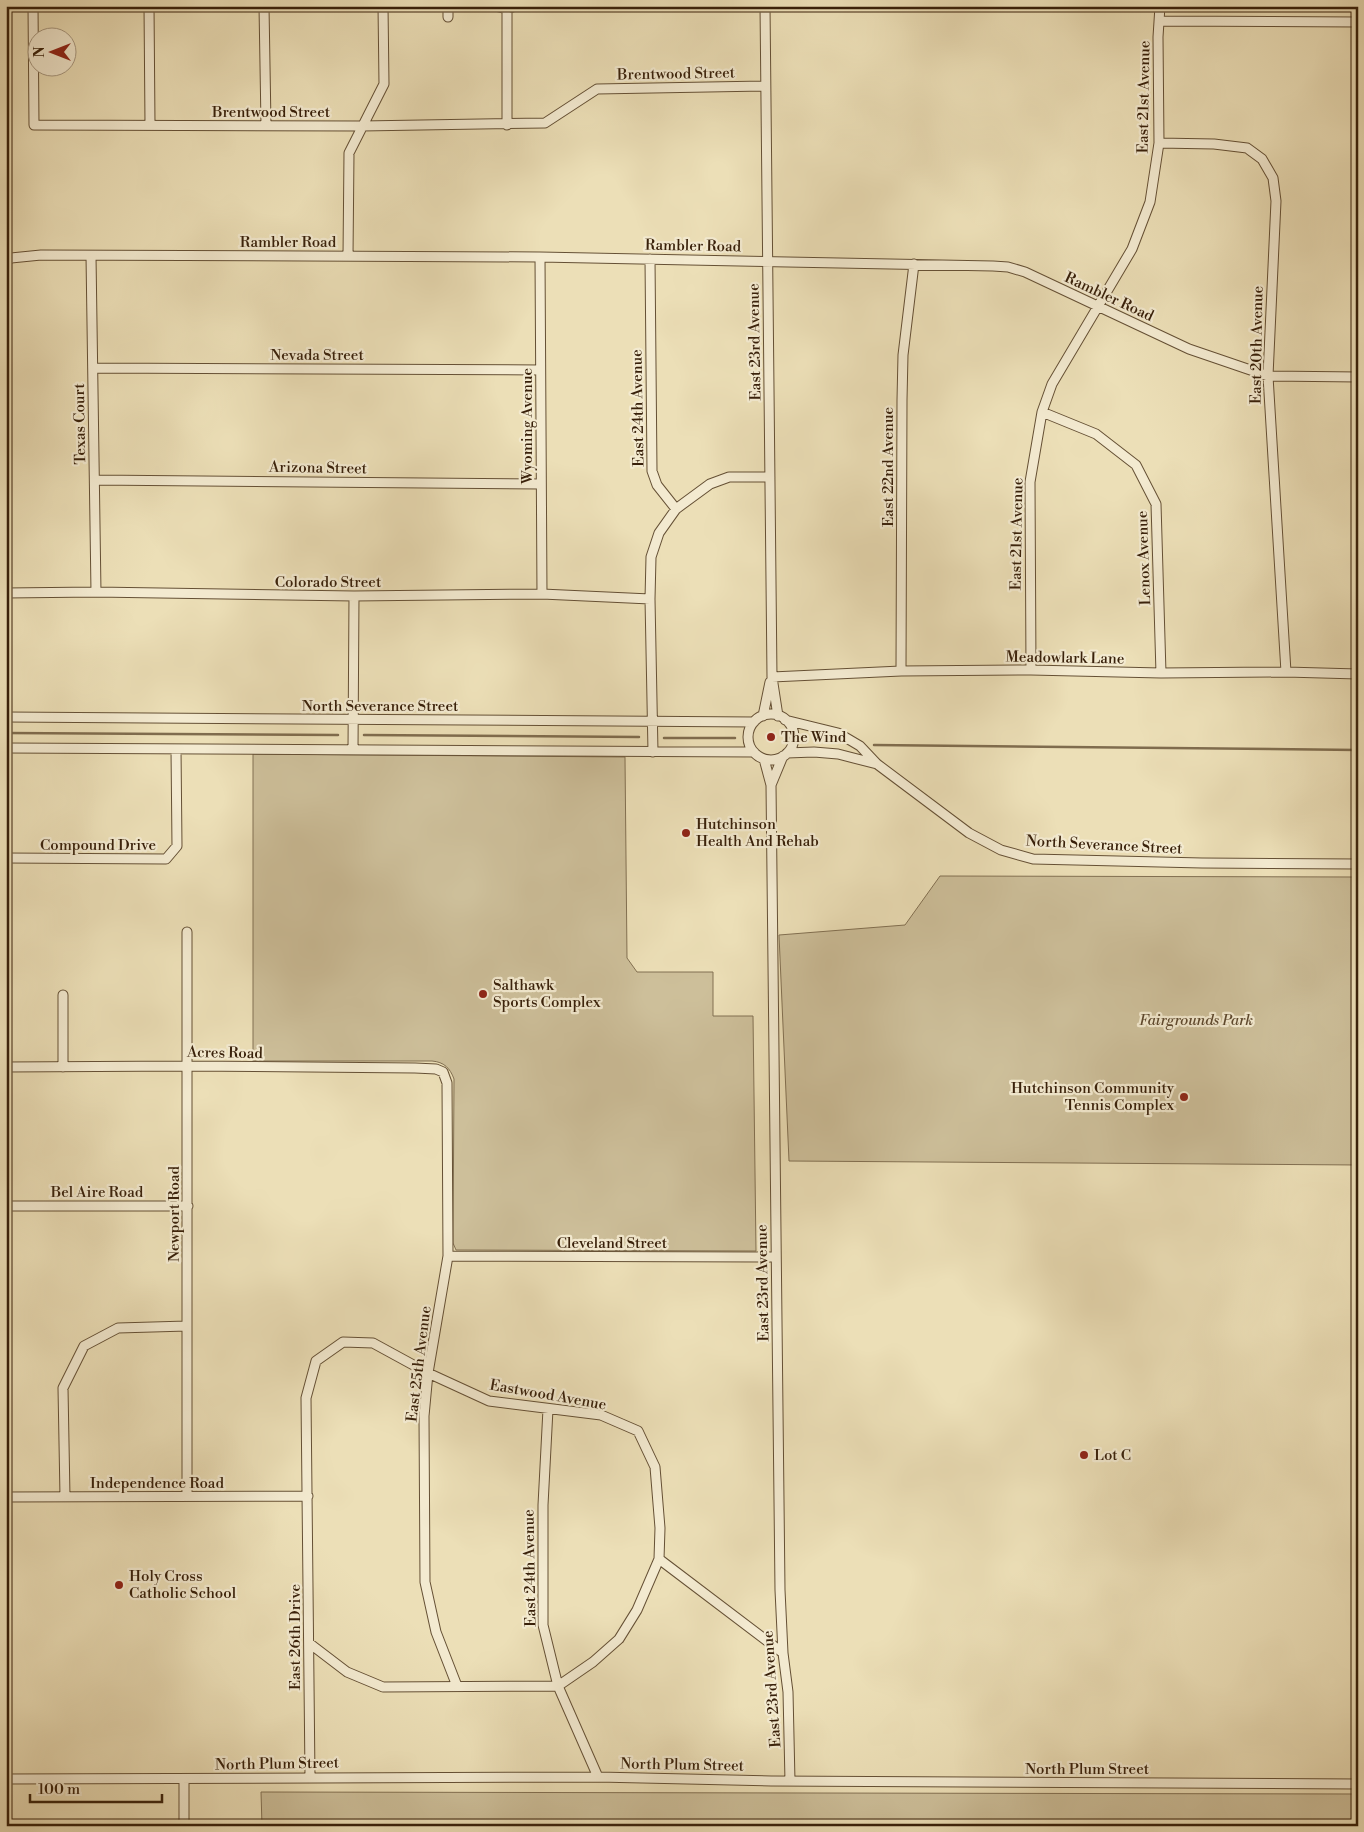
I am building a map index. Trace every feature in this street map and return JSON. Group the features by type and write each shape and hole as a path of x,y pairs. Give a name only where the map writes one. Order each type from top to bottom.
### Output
{"street":[{"name":"Brentwood Street","path":"33,6 34,125 362,126 545,123 597,89 765,86"},
{"path":"149,6 150,124"},
{"path":"264,6 266,126"},
{"path":"348,256 349,153 384,84 383,6"},
{"path":"448,6 448,17"},
{"path":"495,6 511,8 507,125"},
{"name":"East 23rd Avenue","path":"765,6 772,677 782,718"},
{"name":"East 21st Avenue","path":"1031,670 1030,482 1042,412 1052,384 1132,249 1150,202 1159,143 1160,6"},
{"path":"1159,21 1358,22"},
{"name":"East 20th Avenue","path":"1159,143 1214,144 1247,148 1262,159 1273,178 1276,201 1268,376 1286,672"},
{"name":"Rambler Road","path":"6,262 11,258 41,255 348,256 540,257 1008,267 1025,272 1189,350 1268,376 1358,378"},
{"name":"Texas Court","path":"91,256 96,592"},
{"name":"Wyoming Avenue","path":"540,257 542,594"},
{"name":"East 24th Avenue","path":"650,259 652,471 657,485 676,510"},
{"name":"East 22nd Avenue","path":"901,671 903,355 914,264"},
{"name":"Nevada Street","path":"94,368 540,370"},
{"name":"Lenox Avenue","path":"1042,412 1096,434 1136,465 1156,504 1161,673"},
{"path":"653,752 650,599 651,557 655,544 665,523 676,510 710,484 729,477 770,477"},
{"name":"Arizona Street","path":"95,480 541,484"},
{"name":"Colorado Street","path":"6,593 96,592 354,596 542,594 650,599"},
{"path":"353,750 354,596"},
{"name":"Meadowlark Lane","path":"772,677 901,671 1031,670 1358,674"},
{"name":"East 23rd Avenue","path":"763,716 772,677"},
{"name":"North Severance Street","path":"6,716 754,722"},
{"path":"763,716 782,718 792,730 793,736 790,748 785,754 774,760 764,759 750,747 748,734 754,722 763,716"},
{"name":"North Severance Street","path":"782,718 838,733 860,746 877,764 969,833 1001,850 1033,858 1202,863 1358,864"},
{"path":"6,748 754,752"},
{"name":"Compound Drive","path":"6,858 166,858 177,846 176,749"},
{"name":"North Severance Street","path":"785,754 814,752 838,754 877,764"},
{"name":"East 23rd Avenue","path":"771,785 785,754"},
{"name":"East 23rd Avenue","path":"764,759 771,785 780,1590 783,1653 788,1692 790,1781"},
{"name":"Newport Road","path":"187,932 187,1496"},
{"path":"63,1067 64,995"},
{"name":"Acres Road","path":"6,1067 414,1068 436,1069 443,1072"},
{"name":"East 25th Avenue","path":"443,1072 447,1083 448,1256 428,1373 424,1416 425,1582 436,1632 457,1686"},
{"name":"Bel Aire Road","path":"6,1206 188,1206"},
{"name":"Cleveland Street","path":"448,1256 776,1257"},
{"path":"65,1497 63,1388 84,1346 118,1328 187,1326"},
{"name":"Eastwood Avenue","path":"308,1496 306,1398 316,1362 343,1342 372,1343 428,1373 489,1401 601,1415 638,1431 655,1467 660,1528 660,1560 637,1610 620,1639 593,1662 558,1686"},
{"name":"East 24th Avenue","path":"548,1409 543,1505 543,1625 558,1686 598,1777"},
{"name":"Independence Road","path":"6,1497 308,1496"},
{"name":"East 26th Drive","path":"308,1496 310,1777"},
{"path":"660,1560 783,1653"},
{"path":"309,1643 347,1672 383,1687 558,1686"},
{"name":"North Plum Street","path":"6,1779 598,1777 790,1781 1358,1784"},
{"path":"184,1779 184,1826"}],"green space":[{"name":"Salthawk Sports Complex","path":"253,754 625,757 627,958 637,972 713,972 713,1016 753,1016 756,1251 456,1250 453,1243 454,1079 446,1066 432,1061 253,1061"},
{"name":"Fairgrounds Park","path":"940,876 1358,877 1358,1165 789,1161 779,935 905,925"},
{"path":"261,1792 1358,1794 1358,1826 262,1826"}],"waterway":[{"path":"6,733 338,735"},
{"path":"364,735 639,737"},
{"path":"664,738 735,738"},
{"path":"874,745 1358,750"}],"place":[{"name":"The Wind","path":"771,737"},
{"name":"Hutchinson Health And Rehab","path":"686,833"},
{"name":"Salthawk Sports Complex","path":"483,994"},
{"name":"Hutchinson Community Tennis Complex","path":"1184,1097"},
{"name":"Lot C","path":"1084,1455"},
{"name":"Holy Cross Catholic School","path":"119,1585"}]}
